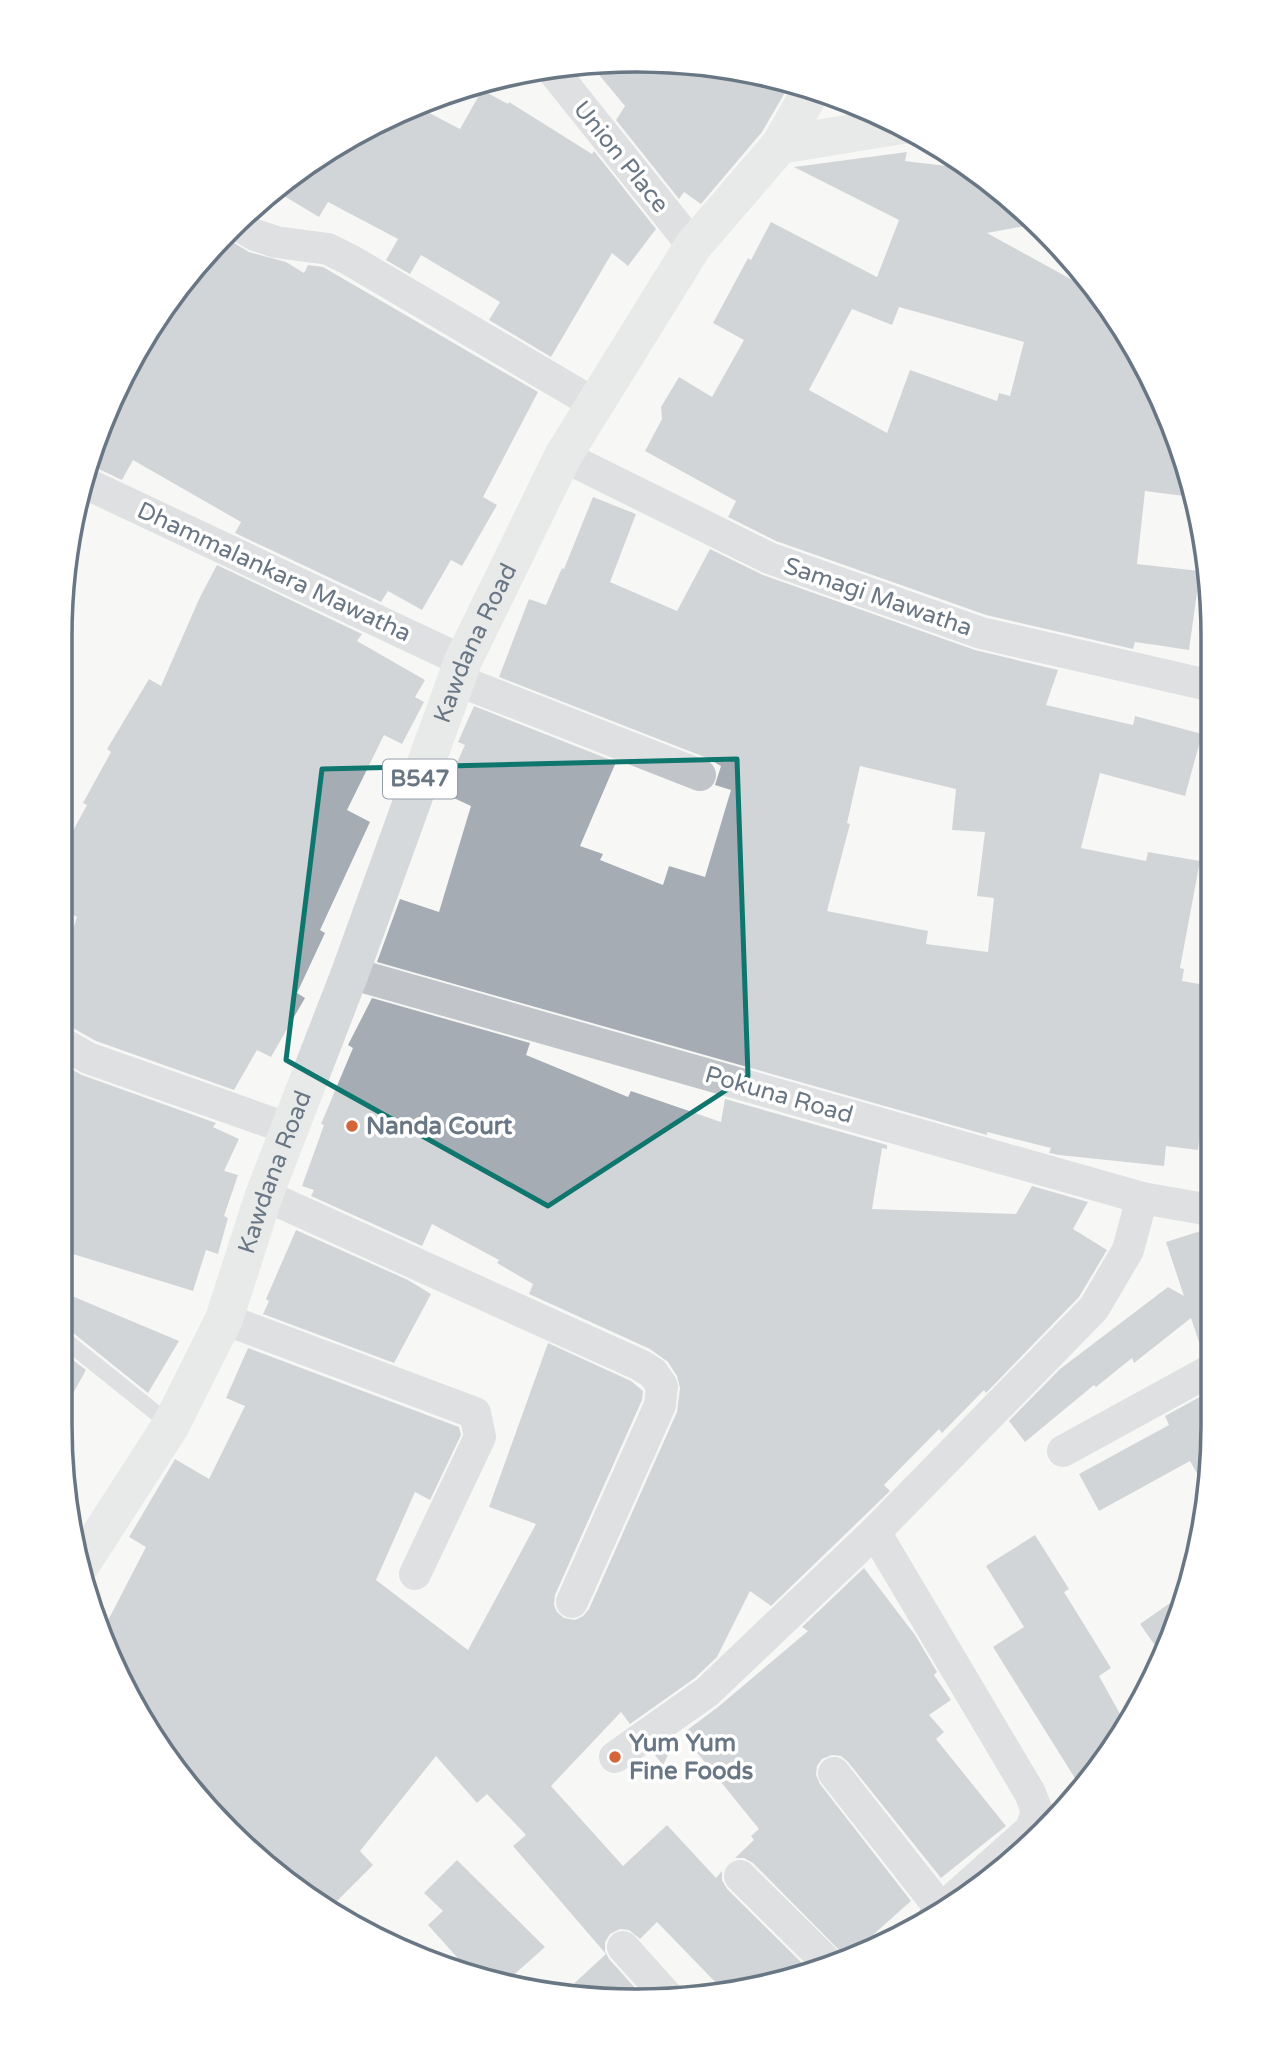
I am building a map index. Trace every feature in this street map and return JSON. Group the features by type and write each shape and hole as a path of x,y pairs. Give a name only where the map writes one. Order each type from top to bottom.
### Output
{"main road":[{"name":"Kawdana Road","path":"87,1555 171,1424 224,1320 264,1195 350,974 460,670 563,456 692,246 780,145 807,98"},
{"path":"780,145 882,128"}],"street":[{"name":"Union Place","path":"559,78 692,246"},
{"path":"245,229 276,242 328,249 595,404"},
{"name":"Samagi Mawatha","path":"563,456 769,558 981,633 1201,683"},
{"name":"Dhammalankara Mawatha","path":"92,487 460,670 699,775"},
{"name":"Pokuna Road","path":"350,974 1142,1198 1201,1208"},
{"path":"72,1049 88,1058 289,1129"},
{"path":"264,1195 640,1365 658,1380 662,1386 660,1405 572,1602"},
{"path":"615,1757 707,1692 875,1532 1094,1308 1128,1251 1142,1198"},
{"path":"224,1320 475,1413 481,1437 415,1574"},
{"path":"1063,1451 1201,1375"},
{"path":"875,1532 1030,1793 1037,1811 1031,1828"},
{"path":"834,1773 933,1905"},
{"path":"1003,1854 1020,1839"},
{"path":"740,1876 822,1957"},
{"path":"623,1947 660,1988"}],"lane":[{"path":"72,1346 171,1424"}],"highlighted area":[{"path":"737,759 748,1076 548,1206 286,1060 322,769"}],"building":[{"path":"598,73 673,73 747,83 785,92 762,132 701,204 684,192 679,199 616,120 625,106"},
{"path":"486,92 508,104 509,102 592,154 594,151 656,229 628,266 612,253 551,357 489,320 500,302 421,255 410,274 386,260 398,239 328,202 319,217 284,196 354,147 420,115 428,112 460,129 480,94"},
{"path":"907,152 905,161 949,166 980,188 1024,226 987,233 1076,282 1085,293 1126,354 1143,387 1158,420 1182,490 1183,496 1145,491 1137,564 1197,571 1198,584 1189,650 1135,642 1133,649 986,615 776,541 728,517 736,501 645,451 662,419 661,407 679,377 712,397 744,340 713,323 771,222 877,277 899,220 794,167","holes":["899,307 1024,342 1010,396 999,393 997,401 910,370 887,433 809,390 852,309 892,325"]},
{"path":"232,242 249,252 286,262 304,273 308,265 323,267 538,392 483,497 497,505 462,566 451,560 422,610 388,591 381,602 235,533 241,522 133,460 122,480 98,469 130,387 147,354 188,293"},
{"path":"593,497 636,514 610,582 677,611 710,549 763,575 975,650 1058,670 1046,705 1133,725 1135,716 1201,734 1185,796 1100,773 1081,848 1146,861 1148,852 1200,861 1180,968 1184,969 1182,981 1201,984 1201,1127 1198,1150 1166,1146 1164,1166 1049,1153 1051,1148 987,1132 987,1135 377,962 400,899 439,912 471,806 443,793 465,745 458,742 474,706 616,762 580,846 603,854 600,860 663,885 669,866 705,877 731,790 715,785 721,766 707,758 499,677 529,599 546,605 562,568 564,569","holes":["860,766 956,789 952,830 985,832 977,896 994,898 988,952 926,944 928,931 827,911 850,824 847,823"]},
{"path":"217,565 362,634 357,641 425,680 415,697 424,702 402,744 384,735 347,810 370,822 320,930 325,933 297,993 305,998 271,1057 257,1050 234,1090 96,1041 72,1028 72,932 77,917 72,914 72,832 87,805 83,803 111,752 107,749 149,679 161,686"},
{"path":"372,998 530,1043 526,1055 628,1097 631,1091 721,1122 725,1099 887,1145 887,1149 882,1148 872,1209 1016,1214 1032,1186 1088,1202 1073,1229 1107,1250 1079,1297 986,1393 984,1390 942,1433 939,1429 884,1485 890,1491 771,1606 750,1591 717,1657 695,1678 630,1724 621,1712 551,1786 623,1866 667,1825 716,1878 722,1871 722,1880 727,1889 803,1964 716,1983 657,1922 640,1939 629,1930 620,1929 610,1934 605,1942 609,1959 636,1989 572,1985 606,1954 513,1846 526,1835 487,1794 477,1803 436,1756 360,1851 373,1865 336,1902 264,1849 212,1797 167,1738 130,1674 108,1621 146,1547 129,1537 175,1459 209,1479 245,1406 226,1398 248,1348 459,1427 461,1435 430,1500 415,1492 376,1580 468,1650 536,1524 489,1507 548,1343 631,1381 643,1391 642,1400 555,1595 554,1605 564,1618 575,1620 589,1609 677,1412 680,1388 677,1376 668,1362 650,1349 529,1294 533,1284 497,1263 499,1260 432,1224 422,1246 311,1196 314,1190 302,1186 324,1125 321,1124 353,1048 348,1045"},
{"path":"72,1070 216,1123 213,1127 239,1139 224,1171 238,1175 224,1216 228,1218 218,1254 206,1250 193,1291 72,1254"},
{"path":"296,1230 408,1280 431,1294 394,1363 263,1314 269,1301 266,1299"},
{"path":"1201,1231 1201,1348 1191,1318 1134,1363 1132,1358 1096,1387 1094,1385 1025,1442 1009,1421 1060,1369 1168,1287 1184,1296 1166,1242"},
{"path":"72,1296 179,1341 148,1393 72,1332"},
{"path":"72,1359 86,1370 72,1395"},
{"path":"1201,1396 1198,1476 1190,1461 1099,1511 1079,1474 1169,1425 1165,1416"},
{"path":"1035,1535 1069,1589 1064,1592 1111,1668 1099,1676 1121,1715 1076,1779 993,1647 1024,1627 986,1566"},
{"path":"864,1568 915,1635 937,1672 934,1675 951,1700 929,1715 944,1732 936,1739 1006,1826 941,1878 848,1762 841,1756 832,1755 822,1759 817,1766 816,1775 820,1784 911,1901 868,1939 840,1951 753,1863 744,1858 735,1858 754,1840 751,1836 759,1829 682,1734 808,1631 802,1627"},
{"path":"1172,1601 1156,1646 1140,1624"},
{"path":"678,1735 663,1765 653,1753"},
{"path":"457,1860 545,1947 513,1975 460,1961 428,1925 443,1911 424,1893"}],"place":[{"name":"Nanda Court","path":"352,1126"},
{"name":"Yum Yum Fine Foods","path":"615,1757"}]}
